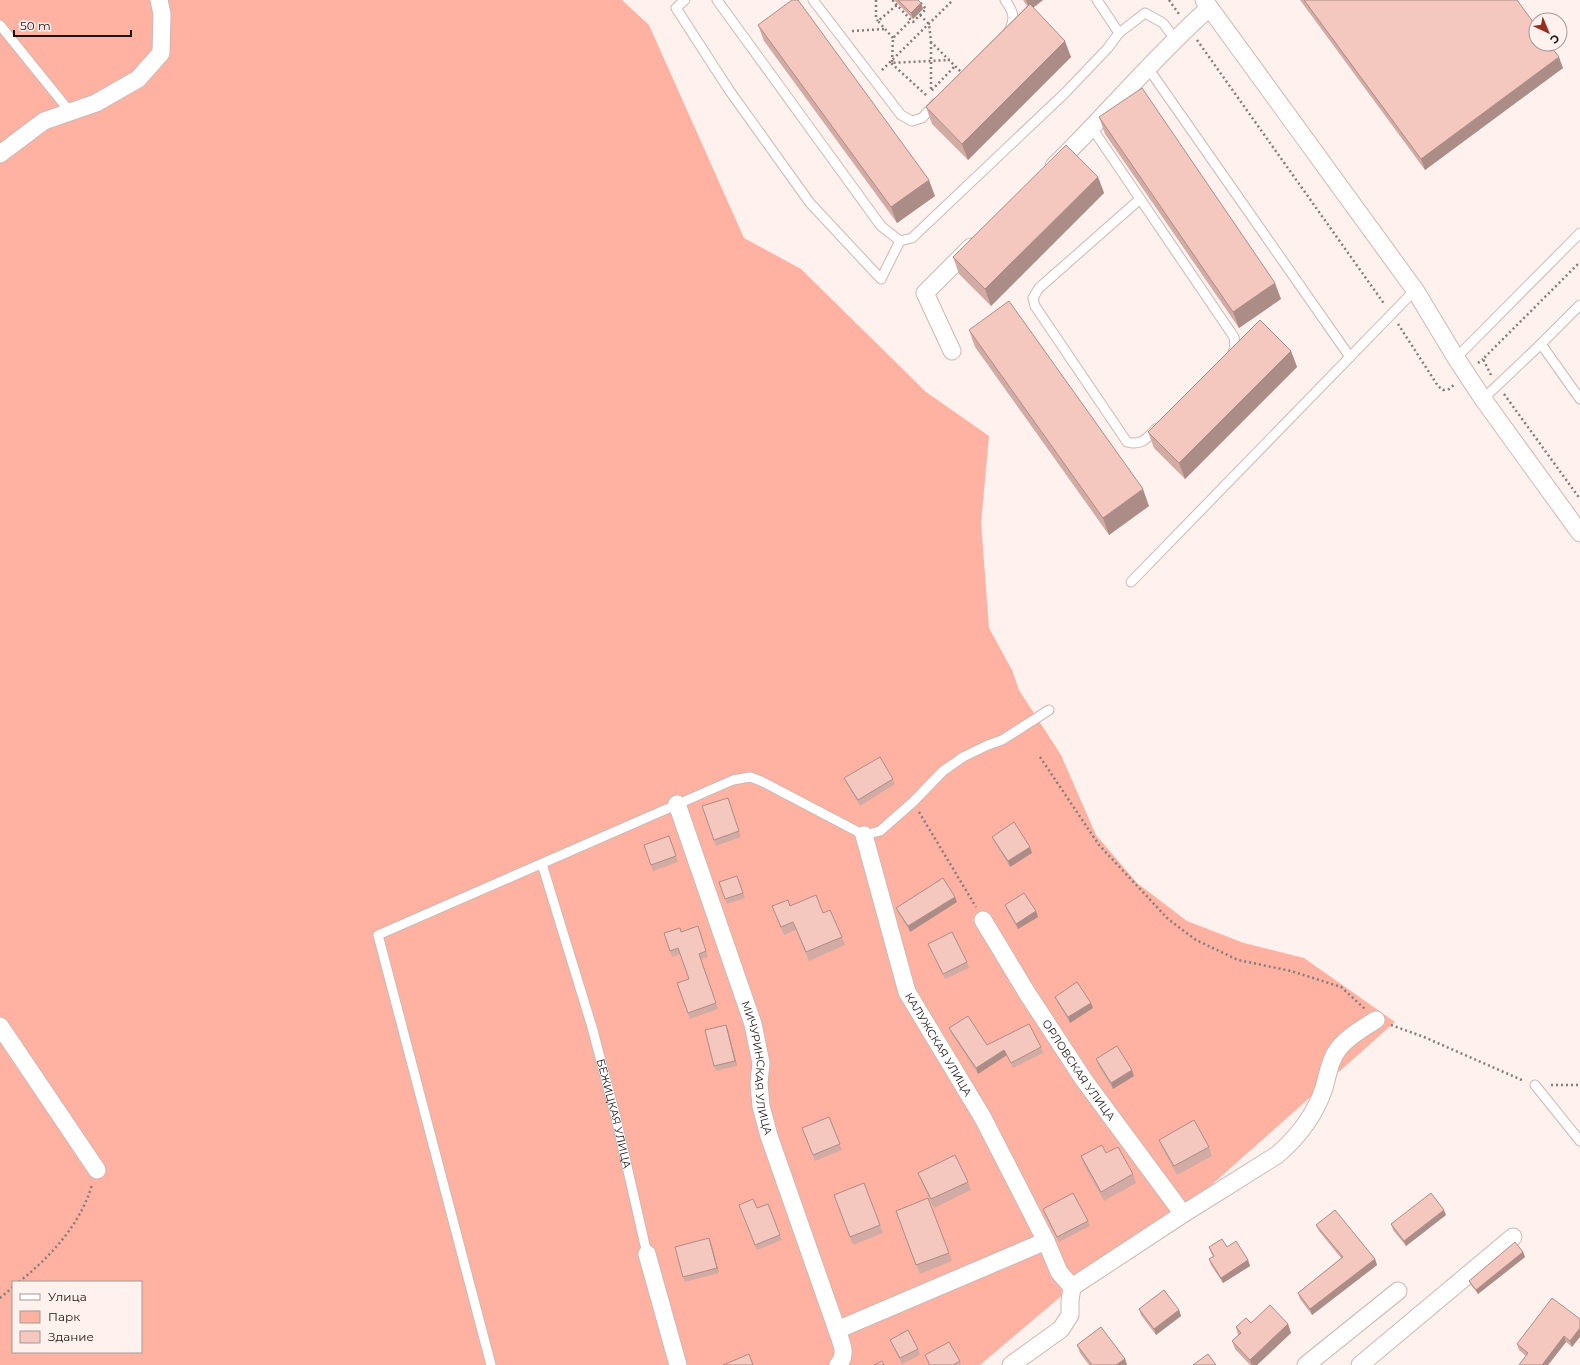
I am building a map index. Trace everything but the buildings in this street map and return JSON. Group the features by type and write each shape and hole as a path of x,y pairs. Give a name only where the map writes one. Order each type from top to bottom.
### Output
{"street":[{"path":"0,154 44,121 96,103 138,78 161,53 162,14 159,0"},
{"path":"1042,178 1188,27 1207,4 1416,290 1456,358 1483,399 1580,533"},
{"path":"952,350 925,293 981,238"},
{"name":"МИЧУРИНСКАЯ УЛИЦА","path":"677,804 753,1024 761,1063 758,1083 761,1106 769,1136 844,1350 842,1361 838,1365"},
{"name":"КАЛУЖСКАЯ УЛИЦА","path":"864,835 907,992 983,1118 1046,1242 1059,1272 1072,1287"},
{"name":"ОРЛОВСКАЯ УЛИЦА","path":"983,920 1027,992 1084,1080 1182,1214"},
{"path":"1011,1365 1061,1329 1070,1316 1072,1287 1182,1214 1277,1155 1290,1145 1302,1131 1314,1111 1331,1063 1339,1049 1352,1035 1376,1020"},
{"path":"0,1026 97,1170"},
{"path":"1360,1365 1513,1237"},
{"path":"838,1330 1046,1242"},
{"name":"БЕЖИЦКАЯ УЛИЦА","path":"646,1254 678,1365"},
{"path":"1306,1365 1398,1291"}],"lane":[{"path":"685,0 676,8 729,90 810,203 881,279 900,241 912,238 1059,98 1107,49 1119,32 1145,13 1163,23 1175,39"},
{"path":"717,0 881,226 900,241"},
{"path":"813,0 901,115 912,121 922,118 943,96"},
{"path":"1005,0 1013,10 1014,20 1010,30 1005,35"},
{"path":"1097,0 1119,32"},
{"path":"0,25 71,112"},
{"path":"1148,68 1350,357"},
{"path":"1092,128 1234,337 1235,348 1224,366"},
{"path":"1140,199 1039,288 1033,298 1035,306 1127,442 1136,444 1145,439 1162,424"},
{"path":"1456,358 1580,233"},
{"path":"1131,582 1416,290"},
{"path":"1483,399 1580,305"},
{"path":"1541,344 1577,388 1580,399"},
{"path":"491,1365 378,935 732,780 750,778 761,781 864,835 880,831 913,802 943,771 962,757 988,744 1002,740 1049,710"},
{"name":"БЕЖИЦКАЯ УЛИЦА","path":"542,864 592,1027 616,1118 646,1254"},
{"path":"1535,1086 1580,1141"}],"path":[{"path":"876,0 876,18 893,38"},
{"path":"894,0 893,1 896,5 911,20"},
{"path":"918,0 926,9 913,22 911,20 893,38 892,63 925,96 956,66"},
{"path":"947,0 947,6"},
{"path":"873,78 892,63 953,0"},
{"path":"1169,0 1391,314 1438,386 1443,390 1449,389 1467,374 1580,262"},
{"path":"878,21 896,5"},
{"path":"920,15 929,24 931,42 931,91"},
{"path":"837,31 885,29"},
{"path":"931,42 964,75"},
{"path":"892,63 950,60"},
{"path":"1482,359 1497,385 1580,499"},
{"path":"1040,758 1099,845 1168,919 1196,940 1238,960 1291,971 1341,987 1358,1001 1376,1020 1424,1037 1535,1086 1580,1085"},
{"path":"913,802 983,920"},
{"path":"20,1281 39,1266 72,1229 87,1202 97,1170"},
{"path":"0,1298 12,1288"}],"green space":[{"path":"0,0 622,0 649,25 744,238 801,269 926,392 989,436 981,523 989,628 1012,670 1019,690 1061,755 1096,835 1137,883 1187,921 1244,943 1304,958 1395,1022 1181,1212 1072,1287 980,1365 0,1365"}]}
